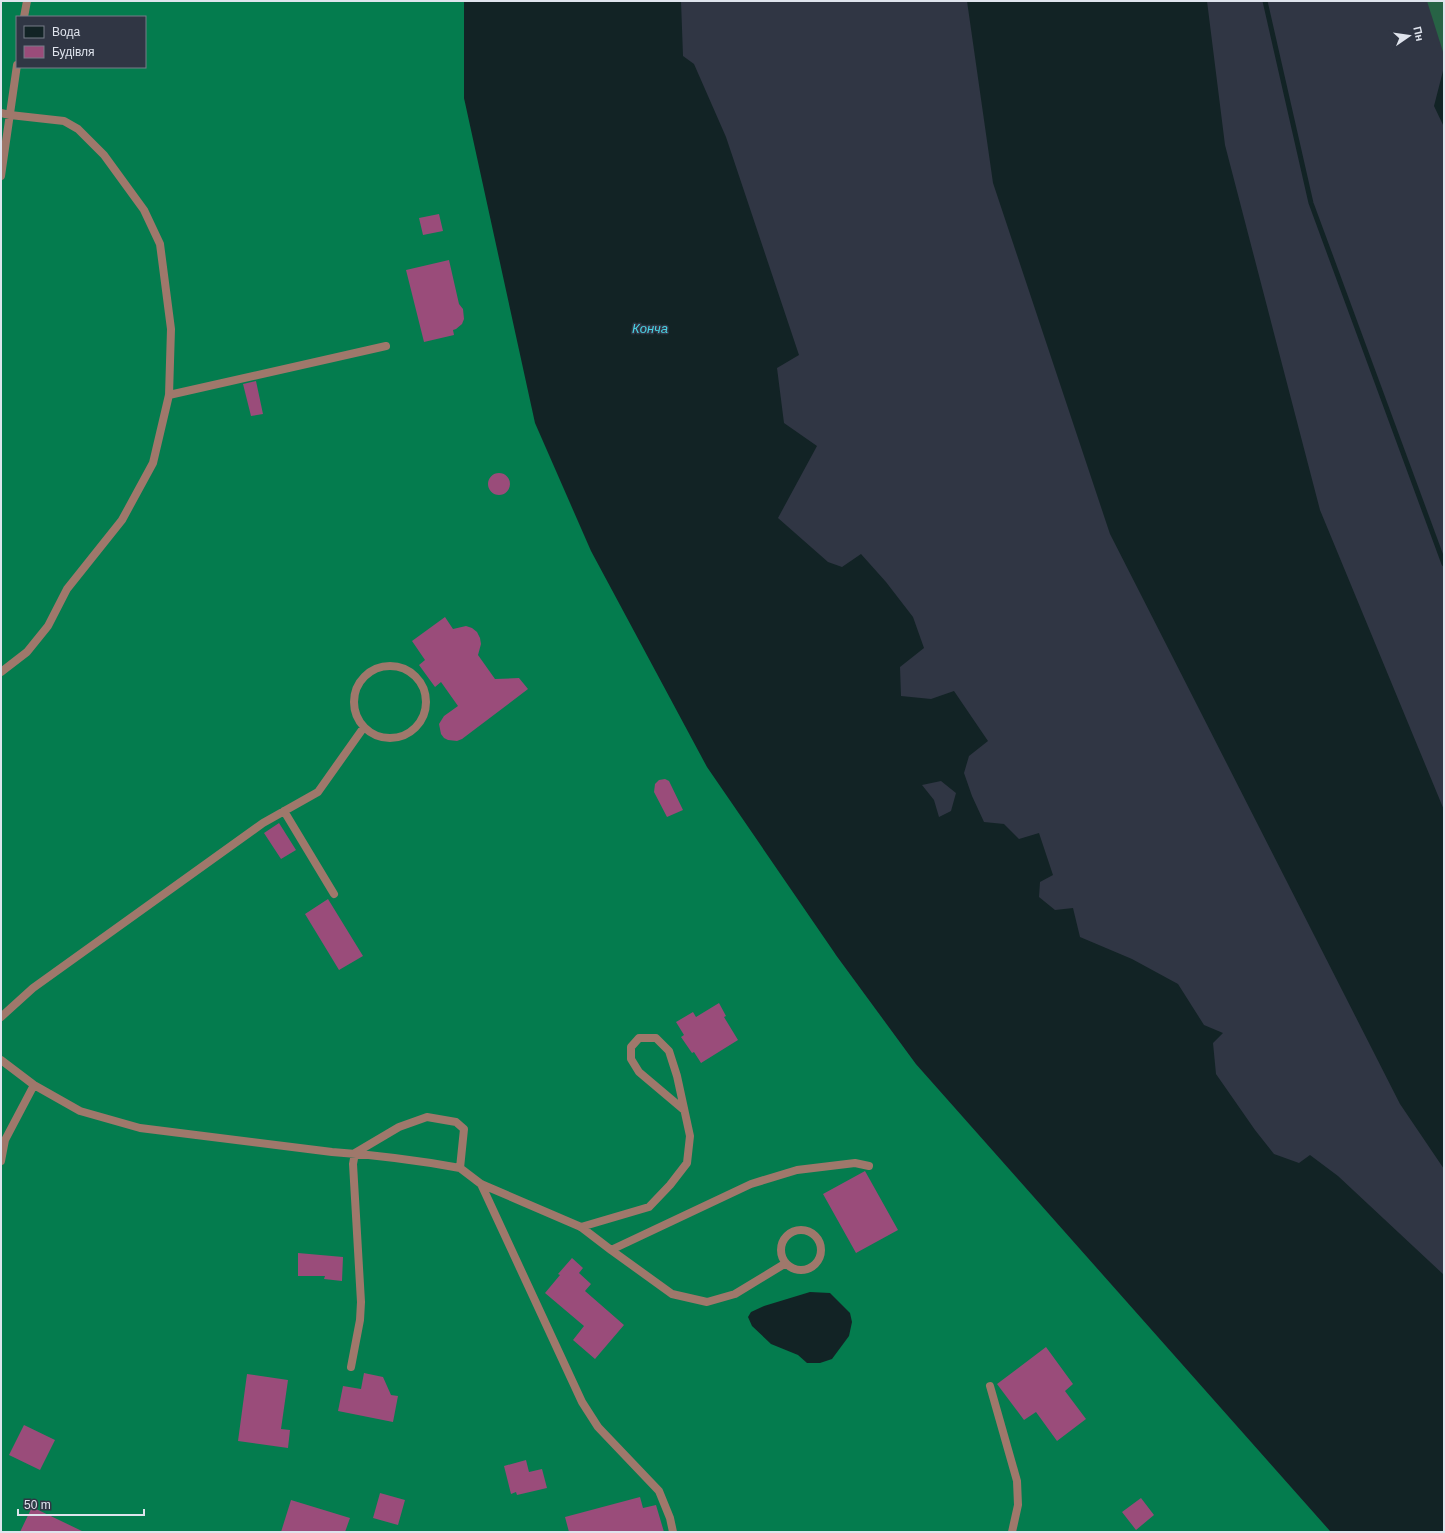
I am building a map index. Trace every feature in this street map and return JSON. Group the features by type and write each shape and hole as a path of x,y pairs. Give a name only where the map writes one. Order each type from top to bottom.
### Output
{"lane":[{"path":"24,16 27,1"},
{"path":"1,176 17,68"},
{"path":"1,113 64,122 78,129 104,155 144,210 160,244 172,329 169,395 153,463 122,520 68,589 48,626 27,652 2,672"},
{"path":"169,395 386,346"},
{"path":"385,667 397,667 408,672 417,679 423,689 425,701 424,712 419,723 411,731 401,736 390,738 378,736 368,731 364,727 355,711 354,699 357,688 364,678 373,670 385,667"},
{"path":"1,1017 33,988 263,823 318,792 364,727"},
{"path":"284,811 334,894"},
{"path":"581,1227 649,1207 670,1186 687,1163 690,1136 677,1076 669,1051 656,1038 639,1038 631,1047 631,1059 639,1072 684,1110"},
{"path":"1,1060 34,1085 80,1111 140,1128 332,1152 420,1160 460,1168 481,1184 581,1227 672,1294 707,1302 735,1294 786,1263"},
{"path":"1,1161 5,1140 34,1085"},
{"path":"351,1367 360,1320 361,1302 353,1164 355,1153 399,1127 427,1117 456,1122 464,1129 460,1168"},
{"path":"611,1250 751,1184 797,1170 855,1163 869,1166"},
{"path":"481,1184 582,1402 598,1427 659,1491 670,1518 673,1532"},
{"path":"801,1229 808,1230 819,1238 822,1252 816,1264 804,1270 797,1270 786,1263 782,1257 781,1251 784,1238 789,1233 801,1229"},
{"path":"990,1386 1017,1481 1018,1505 1012,1532"}],"green space":[{"path":"1,1 464,1 464,98 836,955 916,1064 1331,1532 1,1532"},
{"path":"1427,1 1444,1 1444,55"}],"water":[{"name":"Конча","path":"464,1 681,1 683,56 694,64 726,137 799,355 777,368 784,423 817,446 778,518 828,562 842,567 861,554 886,582 913,617 924,648 900,667 901,696 931,699 954,691 988,741 969,756 964,773 972,796 984,822 1004,824 1019,839 1039,833 1053,875 1040,882 1039,897 1055,910 1073,908 1080,937 1132,959 1178,984 1204,1025 1223,1033 1213,1043 1216,1074 1255,1130 1274,1154 1299,1163 1310,1155 1338,1176 1444,1275 1444,1532 1331,1532 916,1064 836,955 707,767 591,551 535,423 464,98","holes":["941,781 956,793 951,811 939,817 934,800 922,785"]},
{"path":"967,1 1207,1 1225,145 1320,510 1444,810 1444,1169 1400,1104 1110,534 993,183"},
{"path":"1444,67 1444,127 1434,106"},
{"path":"810,1292 830,1293 850,1313 852,1322 849,1336 832,1359 820,1363 807,1363 798,1355 771,1344 752,1326 748,1317 751,1312 764,1306"}],"building":[{"path":"439,214 443,231 423,235 419,218"},
{"path":"449,260 459,304 463,309 464,319 462,324 453,330 454,335 424,342 406,270"},
{"path":"256,381 263,414 251,416 243,384"},
{"path":"499,473 507,476 510,484 507,492 499,495 491,492 488,484 491,476"},
{"path":"445,617 453,629 466,626 477,632 481,644 478,655 495,679 519,678 528,689 462,739 457,741 444,738 441,734 439,724 444,716 458,706 441,682 435,687 419,665 425,660 412,641"},
{"path":"665,779 669,781 683,810 667,817 654,792 655,784 659,780"},
{"path":"279,823 296,850 281,859 264,833"},
{"path":"328,899 363,956 339,970 305,914"},
{"path":"719,1003 726,1016 724,1017 738,1040 701,1063 681,1037 684,1035 676,1022 693,1012 696,1017"},
{"path":"865,1171 898,1230 856,1253 823,1194"},
{"path":"298,1253 343,1257 342,1281 324,1279 325,1276 298,1276"},
{"path":"572,1258 583,1268 579,1273 591,1284 585,1291 624,1325 595,1359 573,1340 584,1326 545,1293 560,1275 558,1274"},
{"path":"1046,1347 1073,1384 1065,1391 1086,1419 1057,1441 1036,1412 1024,1420 997,1384"},
{"path":"364,1373 383,1377 391,1395 398,1396 393,1422 338,1411 343,1386 361,1389"},
{"path":"247,1374 288,1380 281,1429 290,1430 288,1448 238,1441"},
{"path":"24,1425 55,1440 40,1470 9,1455"},
{"path":"526,1460 529,1472 542,1469 547,1488 517,1495 516,1492 511,1494 504,1466"},
{"path":"380,1493 405,1500 398,1525 373,1518"},
{"path":"640,1497 643,1508 656,1505 664,1532 569,1532 565,1517"},
{"path":"1141,1498 1154,1515 1136,1530 1122,1512"},
{"path":"291,1500 350,1518 345,1532 281,1532"},
{"path":"32,1507 84,1532 20,1532"}],"waterway":[{"path":"1265,1 1311,203 1444,564"}]}
